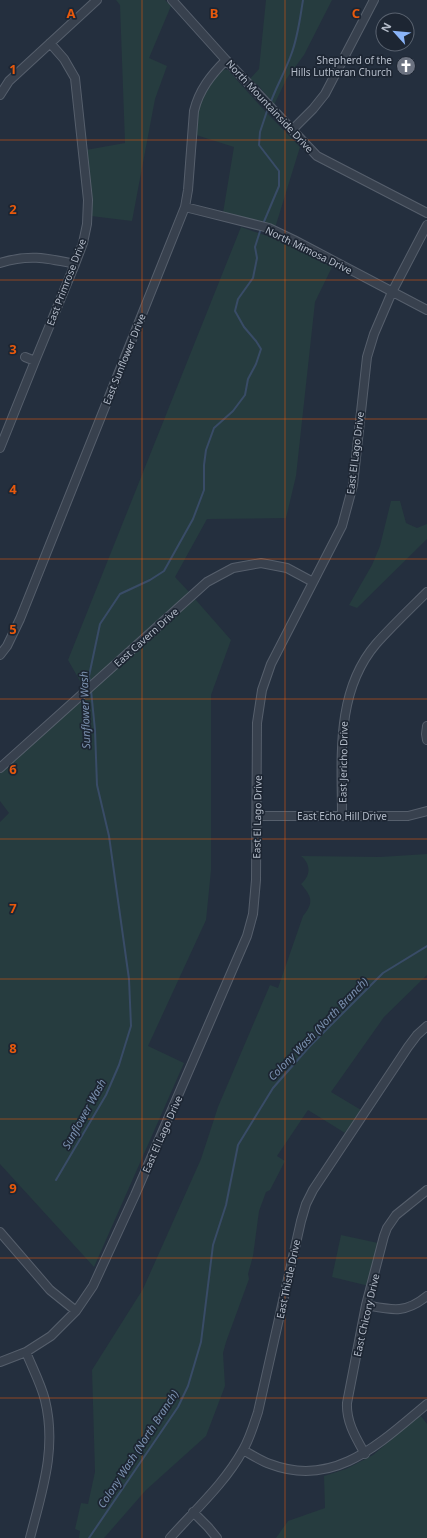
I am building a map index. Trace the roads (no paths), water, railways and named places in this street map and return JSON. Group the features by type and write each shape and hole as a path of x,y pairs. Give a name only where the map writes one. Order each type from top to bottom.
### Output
{"street":[{"path":"0,94 9,81 97,0"},
{"name":"North Mountainside Drive","path":"172,0 307,146 321,158 427,213"},
{"path":"292,130 314,109 327,90 374,0"},
{"name":"East Primrose Drive","path":"0,448 75,264 83,243 87,224 88,200 75,78 64,60 50,43"},
{"name":"East Sunflower Drive","path":"0,655 7,646 20,619 185,207 188,190 196,100 211,76 226,60"},
{"name":"North Mimosa Drive","path":"185,207 269,228 427,310"},
{"name":"East El Lago Drive","path":"0,1362 26,1352 51,1336 76,1311 94,1286 247,936 253,914 255,892 258,723 262,690 271,664 342,526 353,484 367,357 374,334 392,292 427,225"},
{"path":"0,263 15,258 33,256 75,264"},
{"path":"25,357 35,361"},
{"name":"East Cavern Drive","path":"0,768 207,582 233,568 261,563 287,568 313,582"},
{"name":"East Jericho Drive","path":"342,816 344,718 351,690 362,666 375,645 427,592"},
{"path":"427,726 427,740"},
{"name":"East Echo Hill Drive","path":"257,816 408,816 427,811"},
{"name":"East Thistle Drive","path":"170,1538 221,1481 243,1450 258,1412 301,1221 306,1204 313,1190 408,1047 417,1035 427,1026"},
{"name":"East Chicory Drive","path":"365,1454 350,1425 347,1411 366,1306 375,1275 381,1244 387,1228 396,1215 427,1190"},
{"path":"0,1232 50,1290 76,1311"},
{"path":"366,1306 402,1310 418,1303 427,1296"},
{"path":"26,1352 45,1400 50,1447 49,1463 30,1538"},
{"path":"243,1450 272,1465 294,1470 322,1470 341,1465 365,1454 427,1404"},
{"path":"193,1512 208,1526 217,1538"}],"waterway":[{"name":"Sunflower Wash","path":"270,104 289,61 298,28 303,0"},
{"name":"Sunflower Wash","path":"263,224 279,186 279,171 259,145 260,132 268,108"},
{"name":"Sunflower Wash","path":"90,684 89,676 100,624 120,594 150,580 164,571 193,519 204,490 204,465 206,450 214,428 233,411 245,395 248,379 256,364 261,349 244,327 235,311 238,299 253,278 257,258 255,247 261,228"},
{"name":"Sunflower Wash","path":"56,1180 106,1095 119,1065 131,1026 129,979 109,836 97,785 95,730 91,690"},
{"name":"Colony Wash (North Branch)","path":"89,1538 178,1407 188,1386 201,1342 213,1245 226,1205 238,1145 273,1088 309,1047 383,973 427,946"}],"place":[{"name":"Shepherd of the Hills Lutheran Church","path":"406,66"}]}
